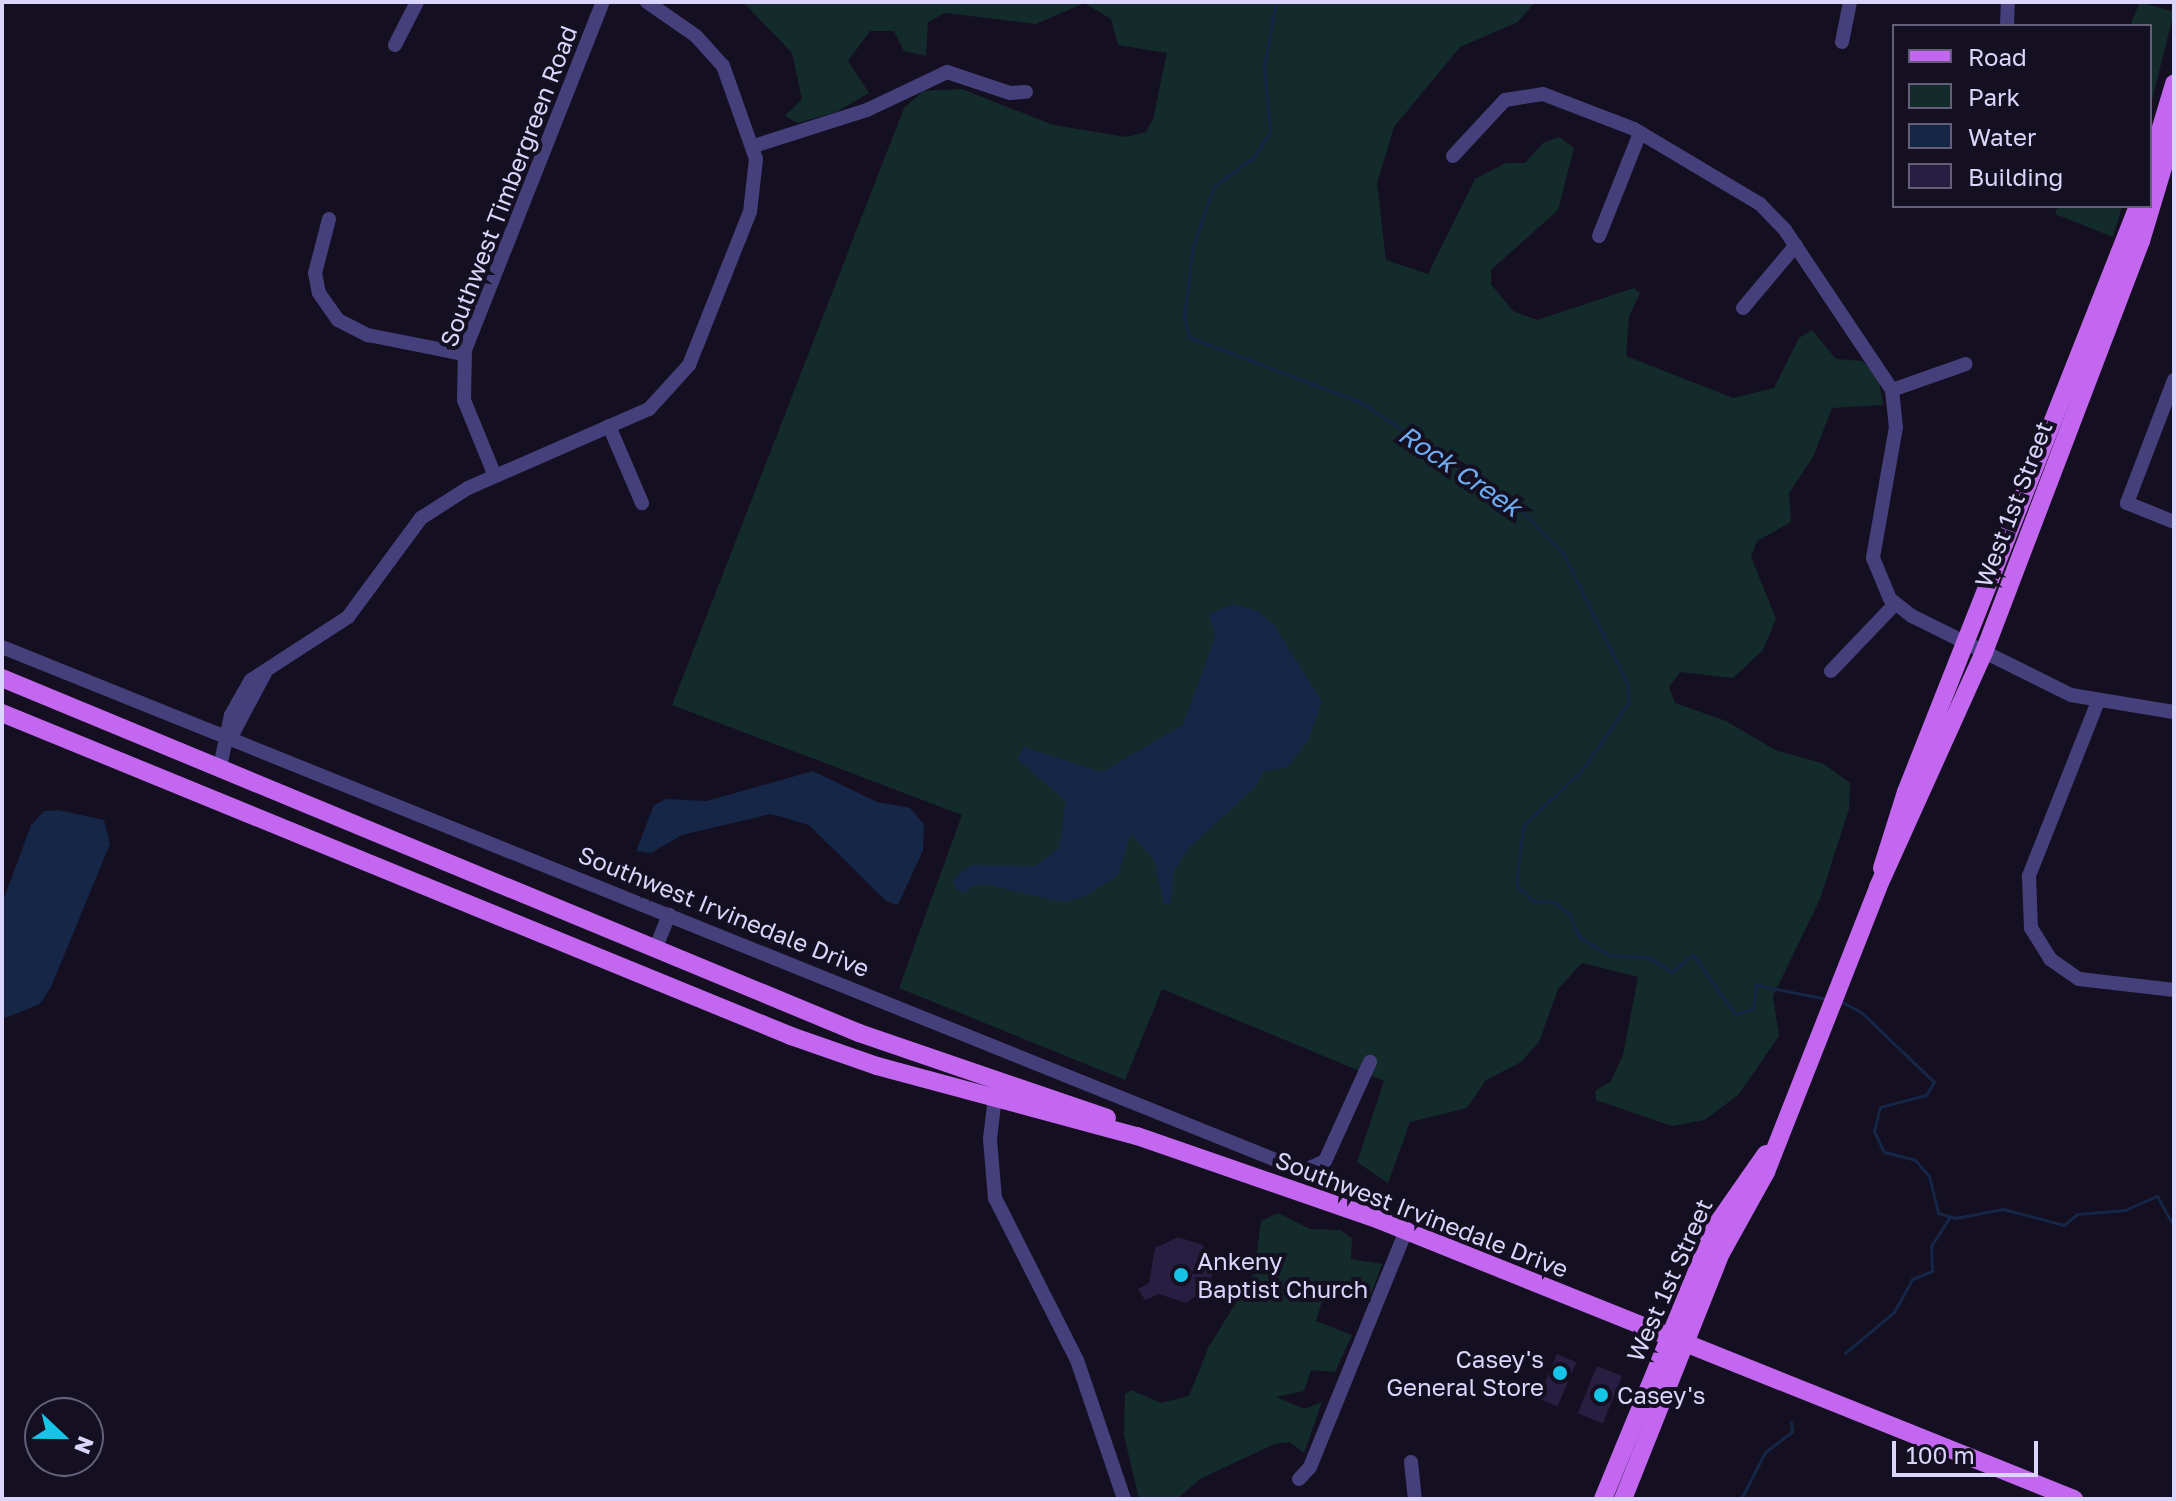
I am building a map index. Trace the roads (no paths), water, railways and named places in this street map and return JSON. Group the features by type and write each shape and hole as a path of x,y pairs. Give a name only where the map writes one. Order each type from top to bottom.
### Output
{"main road":[{"path":"2152,157 2174,84"},
{"name":"West 1st Street","path":"2152,204 2174,131"},
{"name":"West 1st Street","path":"1977,648 2137,208"},
{"name":"West 1st Street","path":"1623,1499 1721,1253 1758,1189 2141,241 2151,208"},
{"name":"Southwest Irvinedale Drive","path":"2,678 996,1088 1406,1230 2074,1499"},
{"name":"Southwest Irvinedale Drive","path":"2,713 791,1036 996,1088"},
{"name":"West 1st Street","path":"1603,1499 1715,1227 1780,1135"}],"street":[{"path":"395,45 417,2"},
{"name":"Southwest Timbergreen Road","path":"495,476 464,400 464,354 603,2"},
{"path":"220,767 230,739 267,669 348,617 421,518 495,476 649,409 689,365 750,212 757,180 754,146 723,66 696,36 647,2"},
{"path":"1842,42 1850,2"},
{"path":"2007,24 2008,2"},
{"path":"754,146 867,110 947,72 1010,93 1026,92"},
{"path":"1453,156 1491,110 1523,94 1556,97 1640,133 1760,204 1796,245 1892,390 1896,427 1873,558 1895,604 1977,648 2097,704 2174,712"},
{"path":"1599,236 1640,133"},
{"path":"329,219 315,273 319,293 338,320 368,335 464,354"},
{"path":"1743,308 1796,245"},
{"path":"1892,390 1966,364"},
{"path":"2174,380 2127,503 2174,522"},
{"path":"609,426 642,503"},
{"path":"1831,671 1895,604"},
{"name":"Southwest Irvinedale Drive","path":"2,647 1303,1171 1325,1161 1370,1062"},
{"path":"2097,704 2029,876 2031,928 2050,959 2079,979 2174,990"},
{"path":"656,947 669,915"},
{"path":"996,1088 990,1167 999,1210 1077,1360 1124,1499"},
{"path":"1299,1479 1310,1467 1406,1230"},
{"path":"1411,1462 1415,1499"}],"water":[{"path":"1233,604 1258,611 1273,624 1322,702 1308,740 1288,767 1263,772 1256,786 1190,847 1174,870 1170,905 1164,904 1154,860 1131,833 1118,875 1086,896 1063,902 989,885 974,885 965,893 956,889 953,880 971,865 1035,866 1059,848 1066,801 1017,759 1024,747 1102,772 1183,725 1215,637 1209,614"},
{"path":"813,771 877,802 910,808 924,824 923,850 898,905 886,901 809,825 771,814 682,835 651,853 636,851 654,805 666,799 707,801"},
{"path":"59,810 104,820 110,844 51,987 40,1004 2,1019 2,904 31,825 44,811"}],"waterway":[{"name":"Rock Creek","path":"1276,2 1264,66 1270,132 1254,157 1214,186 1193,246 1184,317 1189,337 1360,402 1514,503 1563,553 1627,683 1628,703 1582,770 1523,826 1516,885 1533,901 1553,902 1569,913 1579,937 1609,955 1648,957 1671,972 1693,955 1735,1014 1753,1009 1756,985 1827,999"},
{"name":"Rock Creek","path":"1842,1002 1861,1012 1934,1082 1926,1095 1880,1107 1874,1131 1884,1152 1915,1160 1929,1176 1938,1213 1955,1218 2003,1209 2064,1225 2077,1214 2125,1210 2157,1196 2174,1227"},
{"path":"1845,1353 1894,1312 1912,1279 1932,1271 1931,1246 1949,1218"},
{"path":"1741,1499 1765,1452 1792,1432 1791,1422"}],"place":[{"name":"Ankeny Baptist Church","path":"1181,1275"},
{"name":"Casey's General Store","path":"1560,1373"},
{"name":"Casey's","path":"1601,1395"}]}
